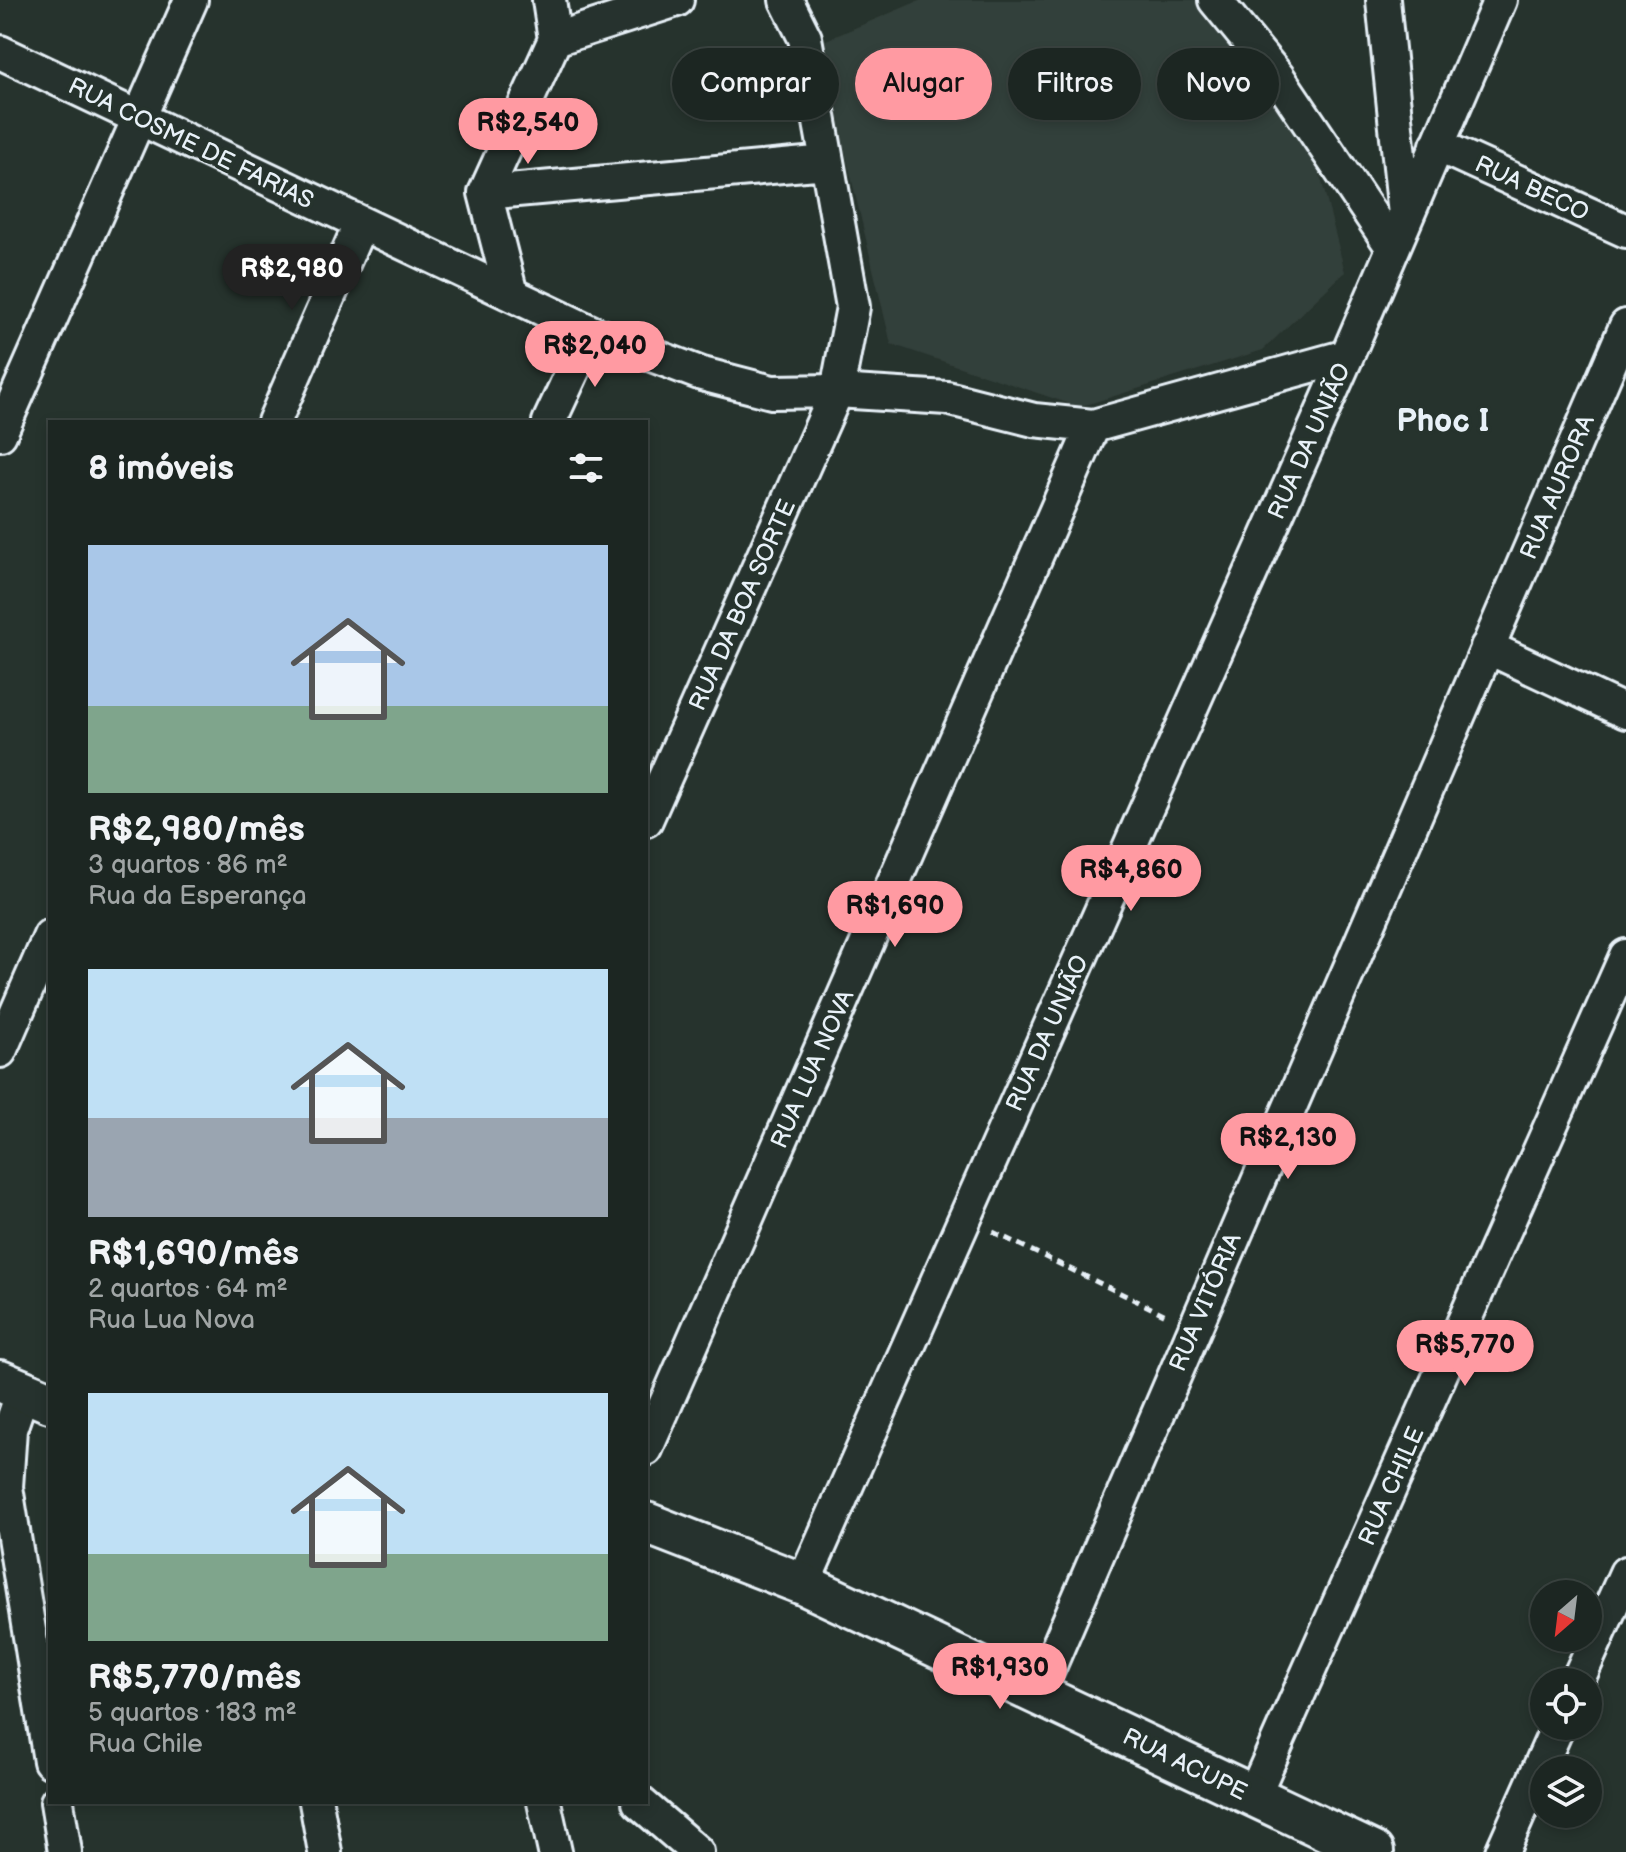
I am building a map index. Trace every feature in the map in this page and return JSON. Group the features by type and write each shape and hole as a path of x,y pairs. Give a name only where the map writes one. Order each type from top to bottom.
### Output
{"street":[{"path":"0,434 191,0"},
{"path":"511,294 485,193 555,39 549,0"},
{"path":"555,39 677,0"},
{"name":"RUA DA BOA SORTE","path":"648,816 837,391 853,307 805,38 786,0"},
{"path":"1215,0 1399,233"},
{"path":"1383,0 1399,233"},
{"name":"RUA DA UNIÃO","path":"803,1584 1347,356 1500,0"},
{"name":"RUA COSME DE FARIAS","path":"0,52 591,332 702,374 772,392 837,391 947,398 1034,420 1093,426 1347,356"},
{"name":"RUA BECO","path":"1437,145 1626,231"},
{"path":"485,193 827,162"},
{"path":"275,420 360,225"},
{"name":"RUA AURORA","path":"1487,647 1626,326"},
{"path":"550,420 591,332"},
{"name":"RUA LUA NOVA","path":"648,1444 1093,426"},
{"path":"1487,647 1626,712"},
{"name":"RUA VITÓRIA","path":"1038,1693 1487,647"},
{"path":"0,1051 48,941"},
{"name":"RUA CHILE","path":"1253,1797 1626,956"},
{"path":"24,1391 10,1429 6,1487 48,1749"},
{"name":"RUA ACUPE","path":"648,1524 803,1584 1373,1852"},
{"path":"1583,1668 1626,1573"},
{"path":"1502,1852 1552,1740"},
{"path":"57,1804 65,1852"},
{"path":"316,1804 325,1852"},
{"path":"544,1804 555,1852"},
{"path":"641,1804 697,1852"}],"path":[{"path":"965,1219 1194,1329"}],"shaded area":[{"path":"921,0 1198,0 1237,48 1157,48 1157,120 1279,120 1279,100 1311,139 1345,272 1263,350 1079,407 891,344 837,120 839,48 820,48 819,43"}],"district":[{"name":"Phoc I","path":"1443,420"}]}
